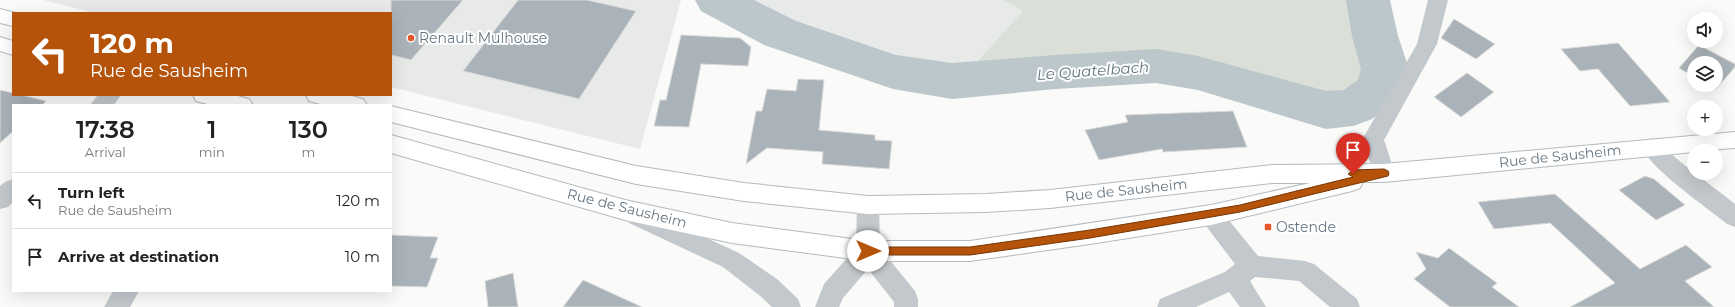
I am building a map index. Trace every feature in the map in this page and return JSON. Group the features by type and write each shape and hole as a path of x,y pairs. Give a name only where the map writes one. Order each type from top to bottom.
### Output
{"main road":[{"path":"0,16 12,19"},
{"path":"0,44 12,48"},
{"path":"206,96 238,104"},
{"path":"320,96 352,104"},
{"name":"Rue de Sausheim","path":"392,114 636,175 744,192 868,205 986,203 1050,199 1273,174 1384,173 1735,140"},
{"name":"Rue de Sausheim","path":"392,144 625,210 732,233 868,251 970,251 1090,234 1211,214 1326,189 1384,173"}],"street":[{"path":"1384,173 1373,140 1427,44 1438,0"},
{"path":"102,104 110,96"},
{"path":"1652,147 1667,162 1735,217"},
{"path":"0,200 12,189"},
{"path":"868,205 868,251 906,299 906,307"},
{"path":"625,210 731,260 768,287 789,307"},
{"path":"1211,214 1242,273 1254,307"},
{"path":"827,307 834,292 868,251"},
{"path":"1169,307 1242,273 1305,271 1348,307"},
{"path":"116,307 126,292"}],"shaded area":[{"path":"43,0 681,0 640,149 392,87 392,12 91,12"},
{"path":"704,0 1003,0 1023,11 963,77"},
{"path":"1003,0 1358,0 1364,78 1322,101 1158,56 963,77 1023,11"}],"building":[{"path":"391,0 463,0 411,60 392,55"},
{"path":"518,0 587,0 636,11 579,99 463,71"},
{"path":"1454,19 1495,44 1476,59 1441,38"},
{"path":"681,35 740,38 751,47 748,66 701,64 689,127 654,126 660,100 666,100"},
{"path":"1618,43 1670,102 1630,106 1598,69 1580,71 1561,49"},
{"path":"1696,48 1705,48 1720,56 1689,56"},
{"path":"1723,58 1735,64 1735,67 1723,81"},
{"path":"1687,59 1687,73 1679,68"},
{"path":"1467,73 1494,92 1461,117 1434,97"},
{"path":"798,79 824,80 819,130 875,135 875,140 892,141 889,169 822,164 823,152 767,148 746,164 756,111 762,111 767,89 796,91"},
{"path":"0,90 12,93 12,96 25,96 46,101 43,104 12,104 12,132 0,143"},
{"path":"1233,111 1247,147 1163,152 1162,149 1099,160 1085,130 1128,122 1125,115"},
{"path":"1645,176 1654,179 1685,205 1656,220 1619,190"},
{"path":"1555,194 1640,269 1686,245 1712,267 1685,281 1714,307 1570,307 1615,283 1550,223 1494,229 1478,202"},
{"path":"392,235 438,237 430,258 438,258 427,287 392,286"},
{"path":"1449,248 1497,283 1492,287 1519,307 1450,307 1414,279 1426,269 1416,252 1438,258"},
{"path":"513,273 518,307 488,307 485,281"},
{"path":"583,280 642,307 563,307"}],"waterway":[{"name":"Le Quatelbach","path":"717,0 780,33 893,72 952,81 1056,72 1156,66 1198,73 1326,110 1353,107 1380,90 1385,69 1375,36 1368,0"}],"place":[{"name":"Renault Mulhouse","path":"411,38"},
{"name":"Ostende","path":"1268,227"}],"route":[{"path":"868,251 970,251 1090,234 1240,208 1326,189 1384,173 1353,174"}]}
